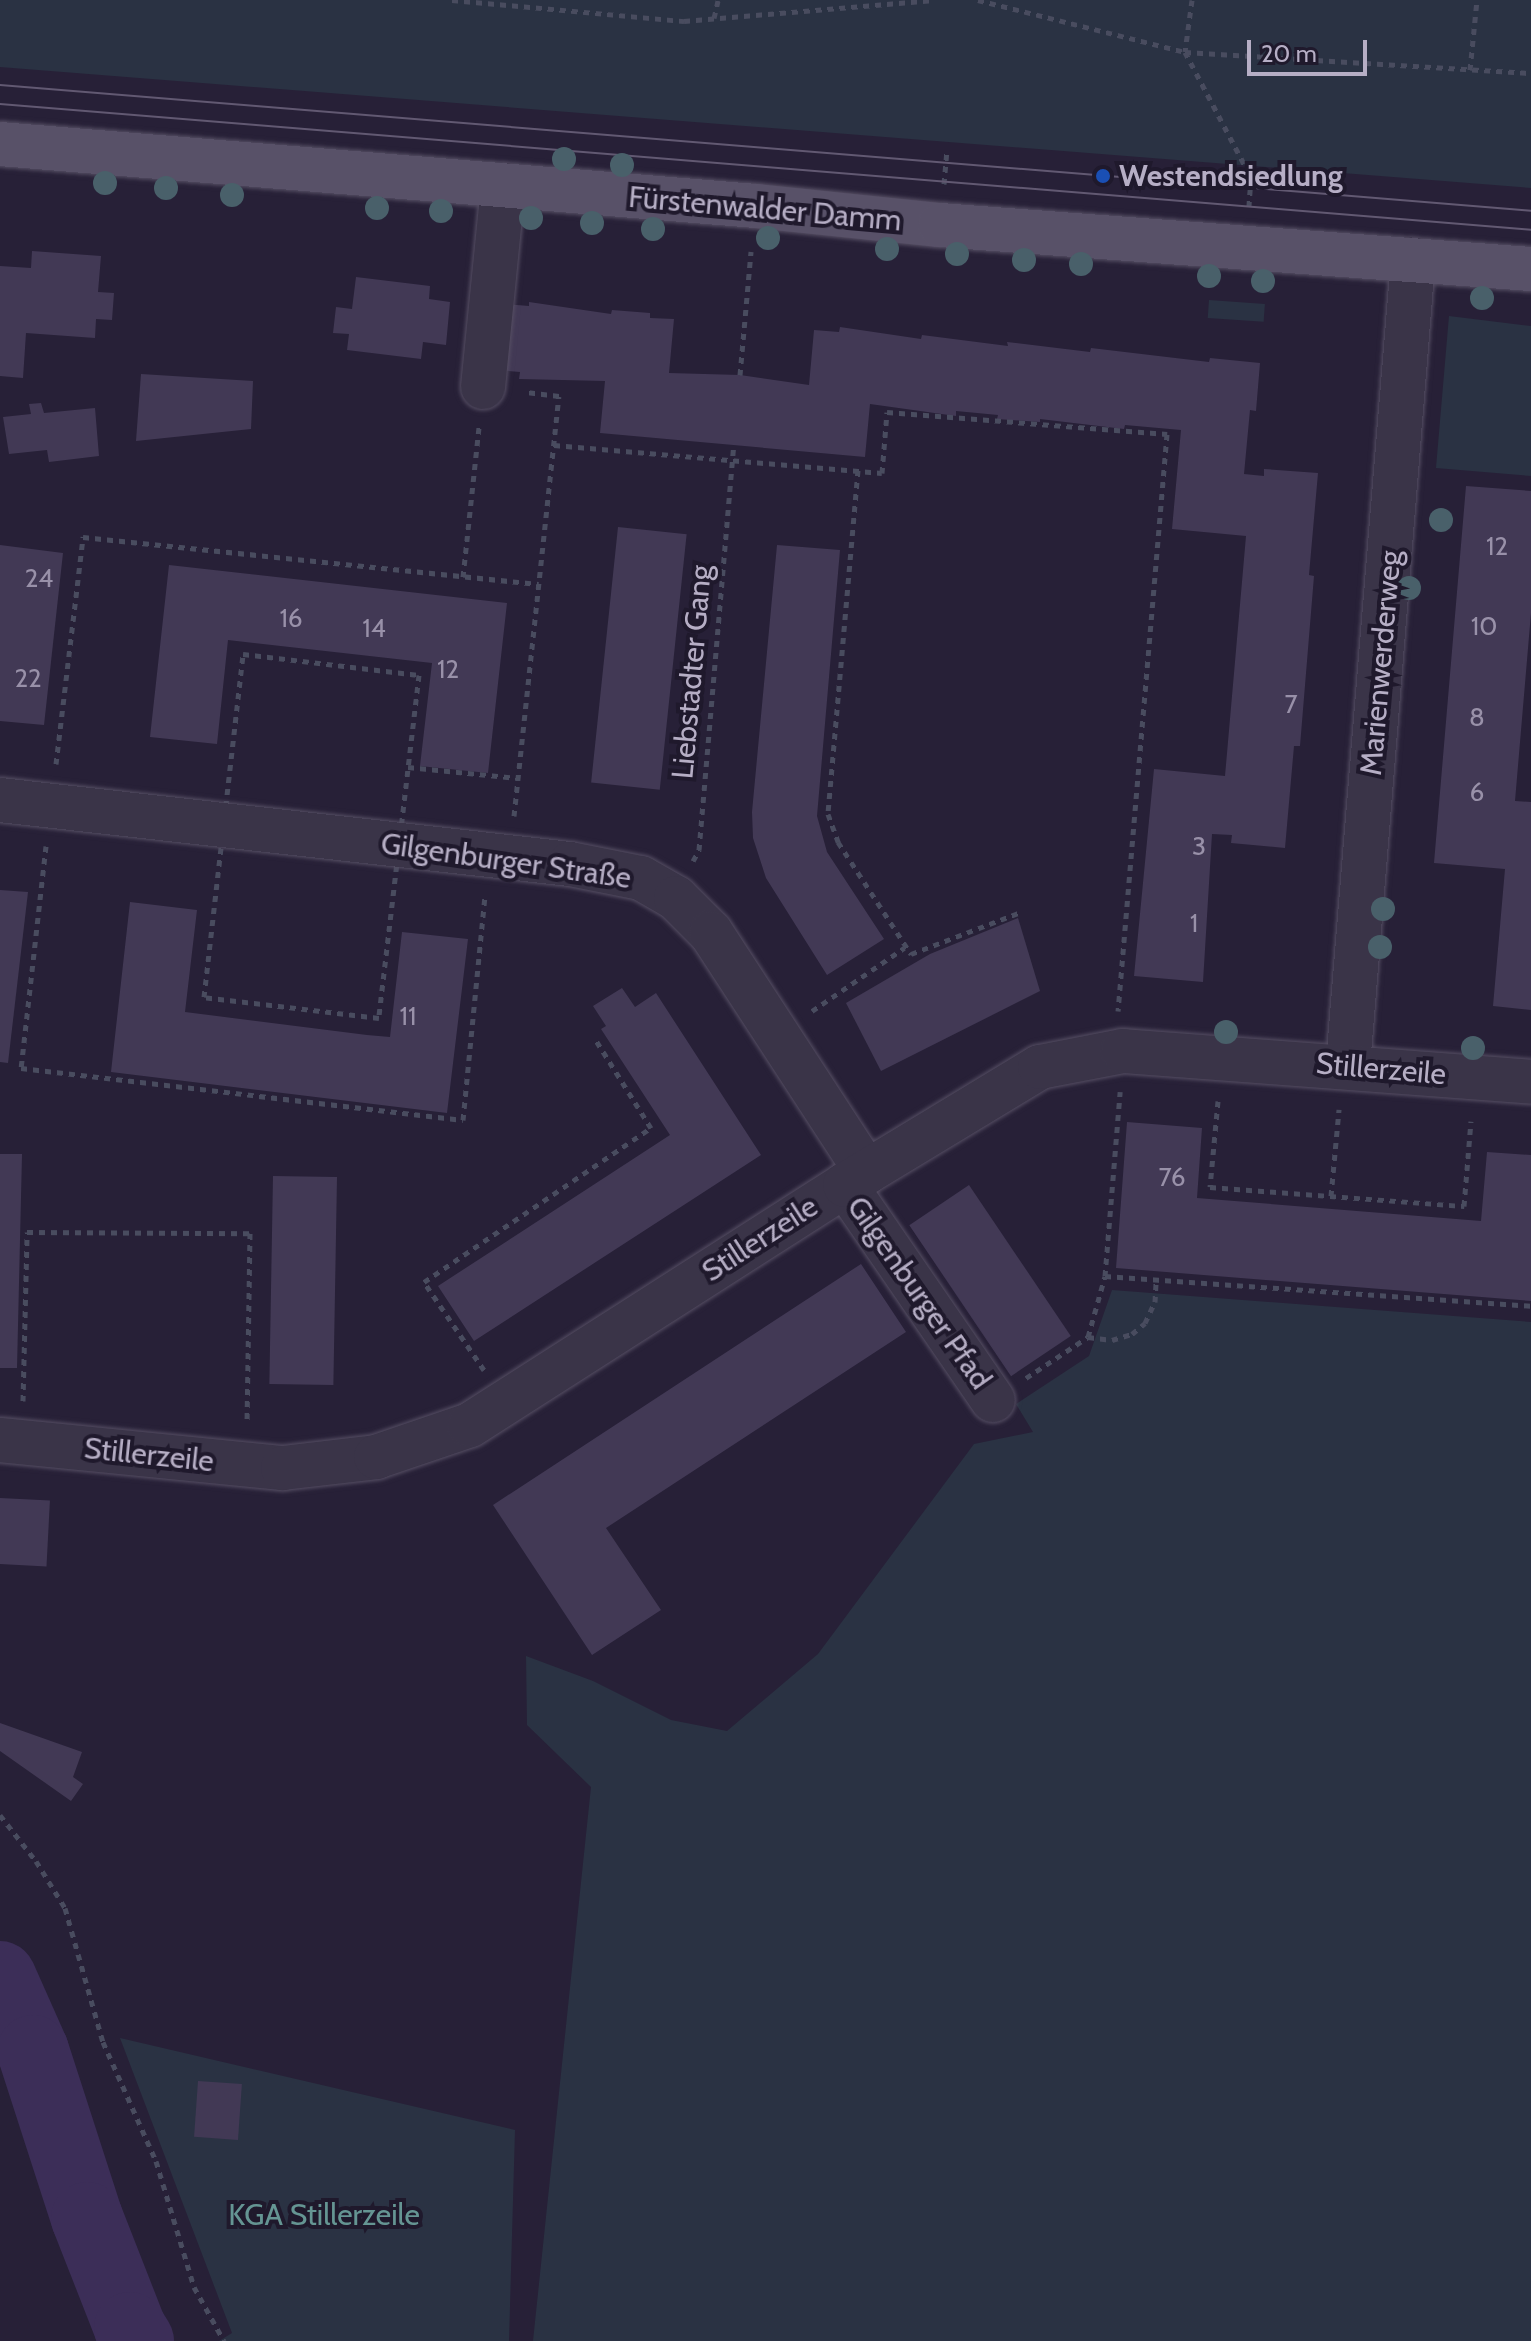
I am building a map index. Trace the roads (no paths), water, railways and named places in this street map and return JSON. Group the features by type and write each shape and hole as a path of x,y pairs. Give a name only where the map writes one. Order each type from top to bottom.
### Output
{"main road":[{"name":"Fürstenwalder Damm","path":"0,144 940,225 1531,269"}],"street":[{"path":"483,387 503,185"},
{"name":"Marienwerderweg","path":"1348,1065 1413,260"},
{"name":"Gilgenburger Straße","path":"0,800 607,869 641,878 676,898 711,933 856,1179"},
{"name":"Stillerzeile","path":"11,1441 283,1468 376,1457 470,1425 856,1179 1040,1067 1119,1052 1348,1065 1531,1082"},
{"name":"Gilgenburger Pfad","path":"856,1179 993,1400"}],"waterway":[{"path":"0,1977 33,2051 87,2218 130,2328 138,2341"}],"tram line":[{"path":"0,85 1531,211"},
{"path":"0,104 1531,230"}],"place":[{"name":"Westendsiedlung","path":"1103,176"}],"park label":[{"name":"KGA Stillerzeile","path":"324,2215"}]}
